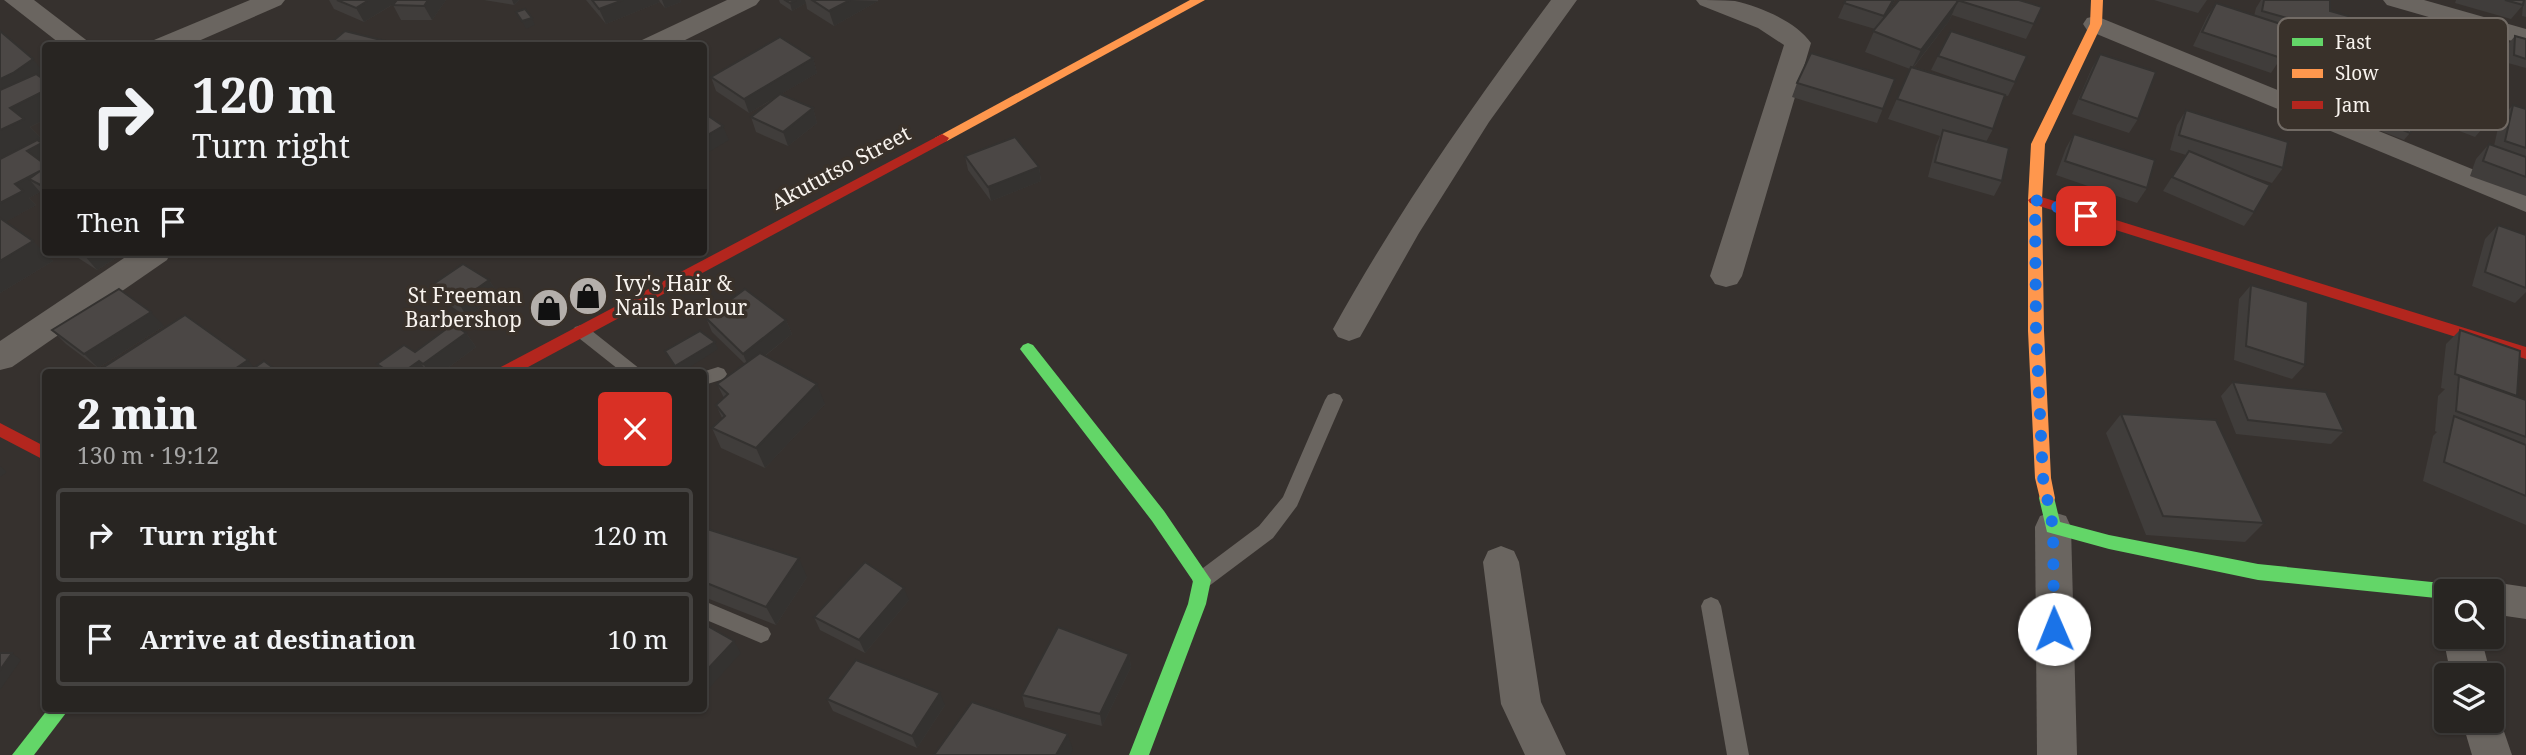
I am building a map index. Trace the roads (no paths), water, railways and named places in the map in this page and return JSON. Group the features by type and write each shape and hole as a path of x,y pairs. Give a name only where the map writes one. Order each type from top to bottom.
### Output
{"street":[{"path":"17,0 75,42"},
{"path":"172,42 272,0"},
{"path":"659,42 747,0"},
{"name":"Akututso Street","path":"510,369 1199,0"},
{"path":"1349,328 1406,229 1479,116 1564,0"},
{"path":"1709,0 1772,24 1787,32 1798,43 1726,276"},
{"path":"2396,0 2459,18"},
{"path":"2057,755 2053,527 2043,478 2036,331 2035,200 2038,144 2097,12 2278,92"},
{"path":"2508,32 2526,37"},
{"path":"2363,130 2526,202"},
{"path":"2035,200 2526,353"},
{"path":"0,358 150,256"},
{"path":"1028,349 1158,516 1202,580 1197,604 1139,755"},
{"path":"0,429 42,453"},
{"path":"2053,527 2109,542 2258,572 2434,590"},
{"path":"1501,562 1521,705 1546,755"},
{"path":"2504,600 2526,603"},
{"path":"22,755 58,712"},
{"path":"2486,733 2492,755"}],"lane":[{"path":"581,331 631,369"},
{"path":"1202,580 1266,532 1290,501 1334,400"},
{"path":"1711,606 1738,755"},
{"path":"707,611 761,634"}],"place":[{"name":"Ivy's Hair & Nails Parlour","path":"588,296"},
{"name":"St Freeman Barbershop","path":"549,308"}]}
